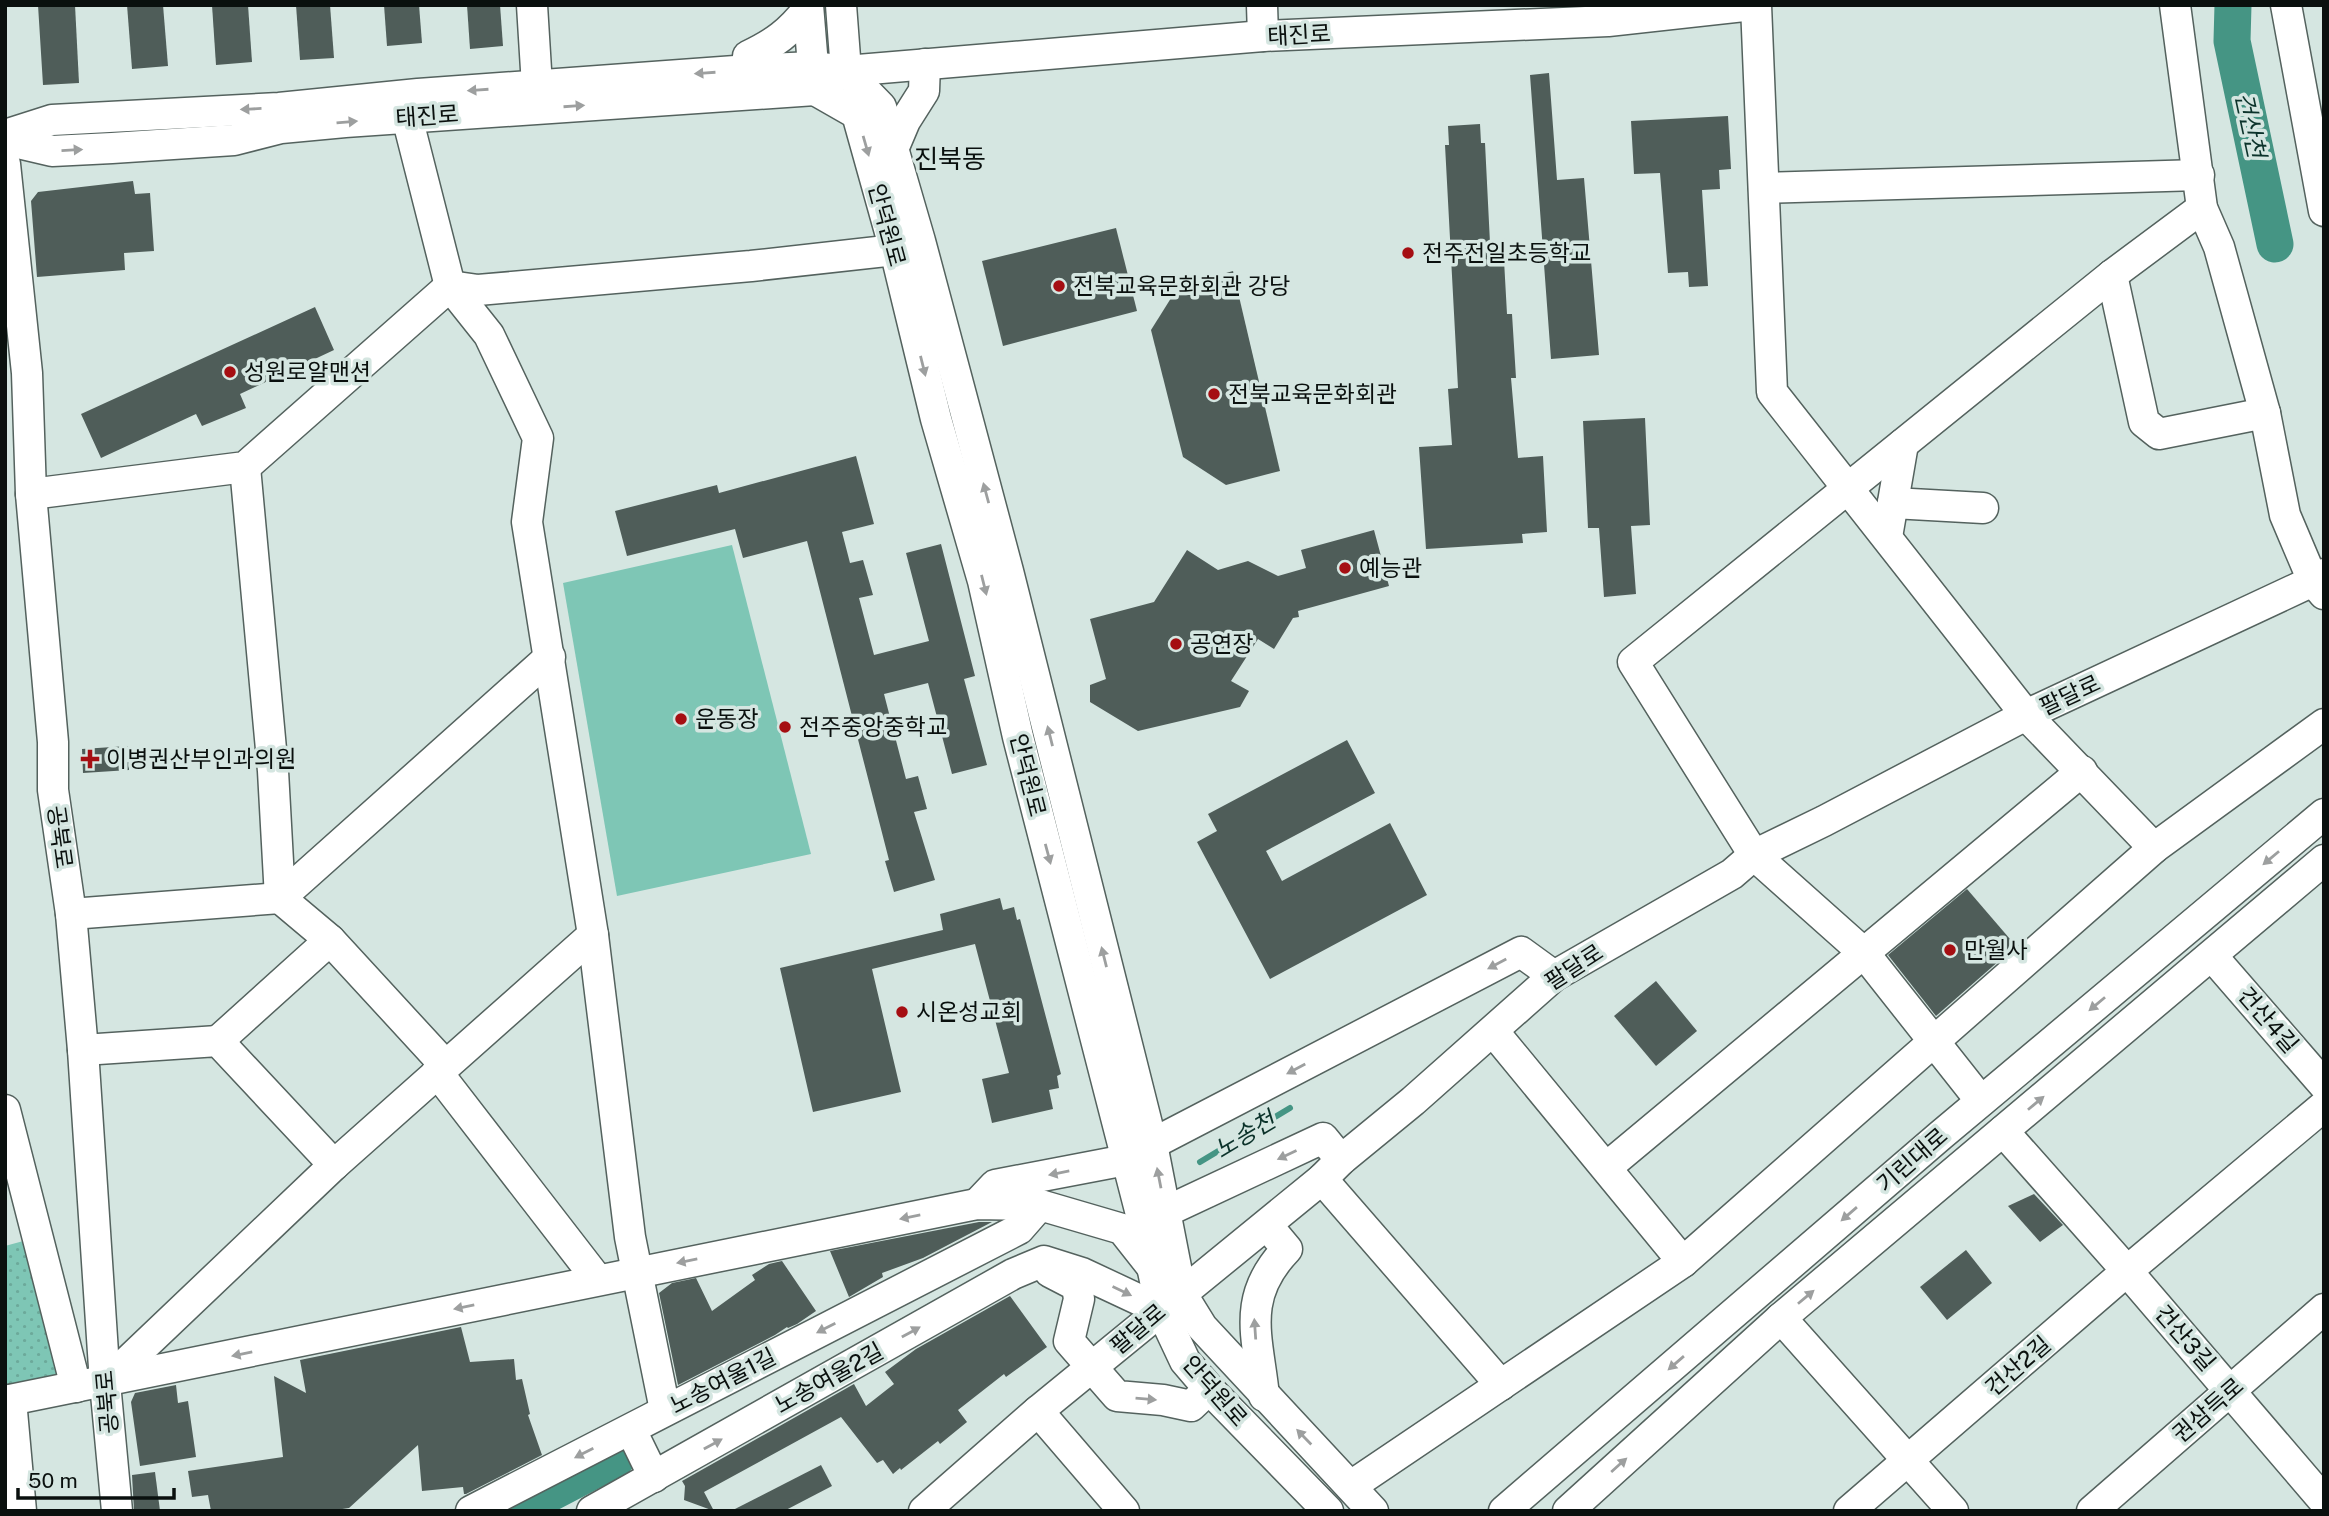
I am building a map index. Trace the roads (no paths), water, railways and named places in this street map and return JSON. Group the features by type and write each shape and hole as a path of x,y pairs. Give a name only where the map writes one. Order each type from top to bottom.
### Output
{"street":[{"path":"532,5 537,86"},
{"path":"841,5 846,71"},
{"path":"1262,5 1263,36"},
{"path":"1754,5 1772,392 2026,715 2154,848"},
{"name":"태진로","path":"5,138 52,151 234,140 281,128 814,79 846,71 1263,36 1608,21 1754,5"},
{"path":"2175,5 2202,208 2219,247 2265,413 2285,515 2320,583"},
{"path":"2286,5 2324,211"},
{"path":"749,70 748,56 773,44 793,28 808,7"},
{"path":"808,7 814,79"},
{"path":"894,147 905,121 924,91 925,64"},
{"name":"태진로","path":"5,138 52,120 279,108 418,94 749,70 814,79"},
{"name":"안덕원로","path":"846,71 881,107 894,147 1025,639 1152,1144 1144,1221 1153,1267 1171,1302"},
{"name":"안덕원로","path":"814,79 857,114 895,250 936,419 983,581 1018,737 1126,1160 1171,1302 1185,1361 1324,1509"},
{"path":"407,117 450,286 489,335 538,438 527,522 593,935 636,1272 665,1410"},
{"name":"공북로","path":"5,164 16,375 31,495 53,742 53,790 71,914 83,1050 90,1385 117,1511"},
{"path":"1763,188 2199,175"},
{"path":"1981,1101 1864,953 1754,855 1633,662 2112,275 2202,208"},
{"path":"31,495 245,467 450,286 478,290 895,250"},
{"path":"2112,275 2144,422 2159,434 2265,413"},
{"path":"1887,537 1903,444"},
{"path":"245,467 273,772 280,898 330,940 441,1069 597,1279"},
{"path":"1893,503 1983,508"},
{"name":"팔달로","path":"924,1511 1038,1411 1267,1225 1555,976 1732,874 1754,855 2026,715 2320,583"},
{"path":"71,914 280,898 550,657"},
{"path":"1351,1486 1683,1262 2154,848 2324,724"},
{"path":"1607,1167 2082,771"},
{"name":"기린대로","path":"1483,1511 1512,1504 1981,1101 2324,814"},
{"name":"기린대로","path":"1568,1511 1781,1318 2324,860"},
{"path":"90,1385 593,935"},
{"path":"83,1050 218,1041 330,940"},
{"path":"1152,1144 1521,952 1555,976"},
{"name":"건산4길","path":"2212,956 2324,1085"},
{"path":"1493,1031 1683,1262"},
{"path":"218,1041 334,1165"},
{"path":"2127,1271 2324,1106"},
{"path":"5,1110 90,1385"},
{"name":"건산3길","path":"2003,1131 2324,1501"},
{"path":"21,1511 8,1400 977,1204 1040,1205 1144,1221 1323,1138 1332,1169 1501,1385"},
{"path":"977,1204 995,1185 1126,1160"},
{"name":"노송여울1길","path":"471,1511 1019,1229 1040,1205"},
{"path":"1264,1396 1254,1321 1260,1288 1287,1249 1267,1225"},
{"path":"974,1253 999,1249 1008,1251 1014,1262 1013,1274"},
{"name":"노송여울2길","path":"592,1511 1013,1274 1044,1261 1051,1262"},
{"path":"1209,1389 1191,1406 1163,1400 1117,1396 1069,1341 1079,1299 1077,1286 1050,1272 1051,1262 1171,1302 1202,1327 1373,1511"},
{"name":"건산2길","path":"1849,1511 2127,1271"},
{"name":"권삼득로","path":"2092,1511 2324,1309"},
{"path":"1781,1318 1953,1511"},
{"path":"1038,1411 1124,1511"},
{"path":"631,1430 654,1477"}],"waterway":[{"name":"건산천","path":"2233,5 2232,41 2275,244"},
{"name":"노송천","path":"1200,1162 1290,1108"},
{"name":"노송천","path":"617,1458 628,1452"},
{"name":"노송천","path":"516,1511 617,1458"}],"place":[{"name":"전주전일초등학교","path":"1408,253"},
{"name":"전북교육문화회관 강당","path":"1059,286"},
{"name":"성원로얄맨션","path":"230,372"},
{"name":"전북교육문화회관","path":"1214,394"},
{"name":"예능관","path":"1345,568"},
{"name":"공연장","path":"1176,644"},
{"name":"운동장","path":"681,719"},
{"name":"전주중앙중학교","path":"785,727"},
{"name":"이병권산부인과의원","path":"90,759"},
{"name":"만월사","path":"1950,950"},
{"name":"시온성교회","path":"902,1012"}],"district":[{"name":"진북동","path":"950,159"}]}
